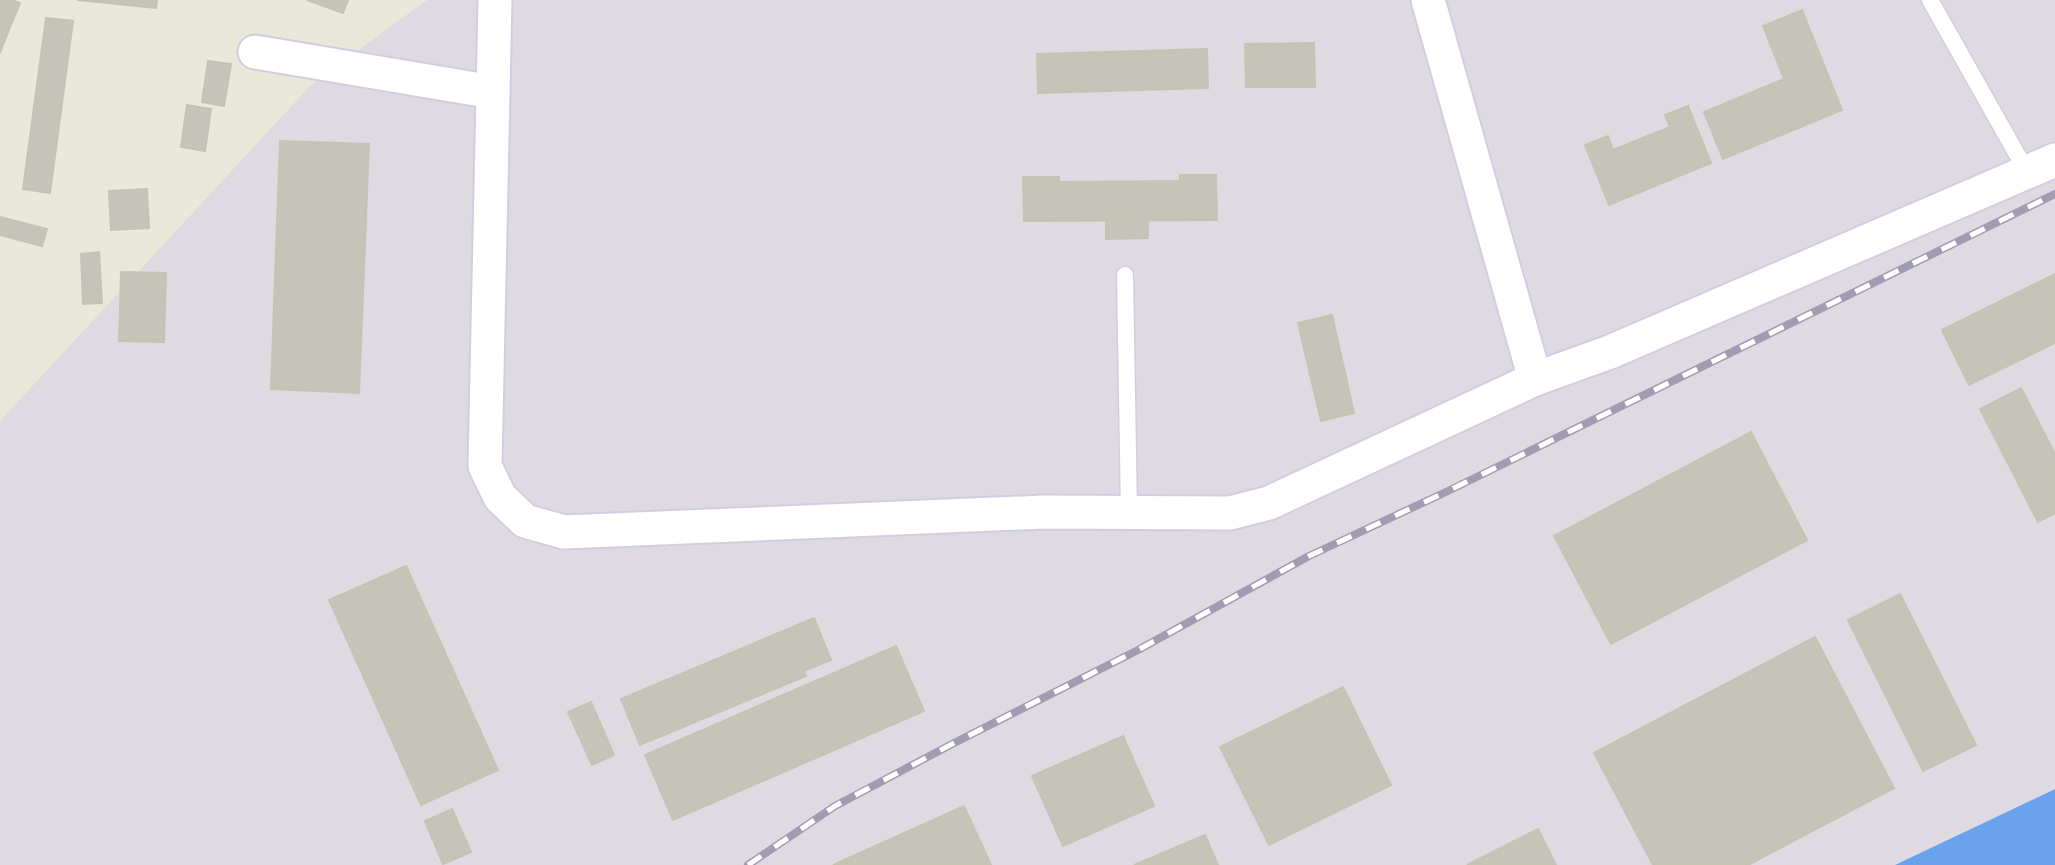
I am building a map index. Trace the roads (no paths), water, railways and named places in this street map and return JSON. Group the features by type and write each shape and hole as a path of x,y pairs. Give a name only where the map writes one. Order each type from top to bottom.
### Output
{"street":[{"path":"495,0 485,466 500,497 525,521 564,532 1044,512 1230,513 1269,503 1535,379 1610,352 2041,166"},
{"path":"1428,0 1535,379"},
{"path":"254,52 493,92"}],"lane":[{"path":"1930,0 2041,166"},
{"path":"1125,275 1129,512"}],"water":[{"path":"2055,789 2055,865 1895,865"}],"railway":[{"path":"748,865 835,806 1138,650 1309,556 1448,491 2055,194"}]}
